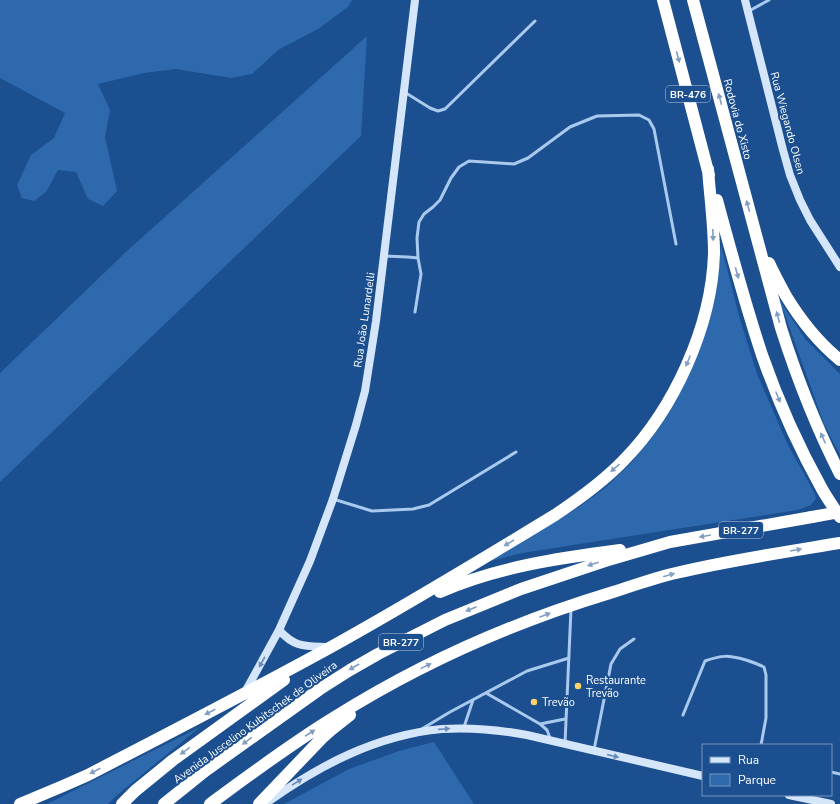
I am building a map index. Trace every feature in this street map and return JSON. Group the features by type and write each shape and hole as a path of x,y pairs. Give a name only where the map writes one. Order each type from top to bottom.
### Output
{"highway":[{"name":"BR-476","path":"663,0 708,168"},
{"name":"Rodovia do Xisto","path":"693,0 758,244"},
{"path":"708,168 750,319 762,356 793,432 822,490 840,517"},
{"path":"20,804 88,774 244,694 397,610 575,502 624,460 644,436 664,408 680,379 695,344 705,312 711,283 714,254 708,168"},
{"path":"758,244 786,296 817,337 840,360"},
{"path":"758,244 781,328 794,366 807,401 840,474"},
{"name":"Avenida Juscelino Kubitschek de Oliveira","path":"164,804 205,771 320,689 350,670 408,638 445,620 521,589 605,560 670,542 840,512"},
{"path":"397,610 452,586 488,574 567,557 670,542"},
{"name":"BR-277","path":"210,804 335,716 425,666 464,647 505,630 571,605 675,573 715,564 840,543"},
{"path":"122,804 135,791 173,760 331,647"},
{"path":"259,804 326,734 391,684"}],"main road":[{"name":"Rua João Lunardelli","path":"244,694 279,630 310,561 333,499 365,391 384,256 415,0"},
{"name":"Rua Wiegando Olsen","path":"744,0 790,175 810,220 840,267"},
{"path":"279,630 292,643 299,645 331,647"},
{"path":"264,804 296,782 331,762 355,751 397,737 443,729 464,728 509,732 702,776"},
{"path":"801,796 831,804"}],"lane":[{"path":"748,12 769,0"},
{"path":"404,92 430,108 438,111 445,109 535,21"},
{"path":"415,312 421,274 416,238 419,222 424,214 433,208 440,200 451,178 459,167 469,161 514,164 528,158 570,127 597,116 639,115 649,120 654,128 676,244"},
{"path":"384,256 418,258"},
{"path":"333,499 372,511 413,509 429,505 516,452"},
{"path":"565,744 571,605"},
{"path":"594,751 611,664 620,648 634,639"},
{"path":"683,715 705,661 716,657 731,656 759,664 764,667 766,675 766,718 761,744"},
{"path":"414,733 527,671 569,658"},
{"path":"486,693 540,724 547,730 552,741"},
{"path":"464,728 473,700"},
{"path":"540,724 565,719"}],"green space":[{"path":"0,0 352,0 348,7 318,29 278,50 252,74 231,78 176,69 144,73 98,84 110,110 105,137 117,191 103,206 88,199 76,172 58,170 46,192 34,201 22,198 17,185 31,155 54,138 65,113 0,78"},
{"path":"367,36 361,136 0,482 0,373 128,250"},
{"path":"721,245 739,316 757,374 787,443 815,494 816,499 811,505 798,510 522,553 483,563 579,507 606,487 631,463 654,434 672,405 716,287"},
{"path":"780,301 806,340 840,374 840,455 824,424"},
{"path":"200,727 108,804 47,804"},
{"path":"434,742 474,804 284,804 349,769 399,751"}],"place":[{"name":"Restaurante Trevão","path":"578,686"},
{"name":"Trevão","path":"534,702"}]}
